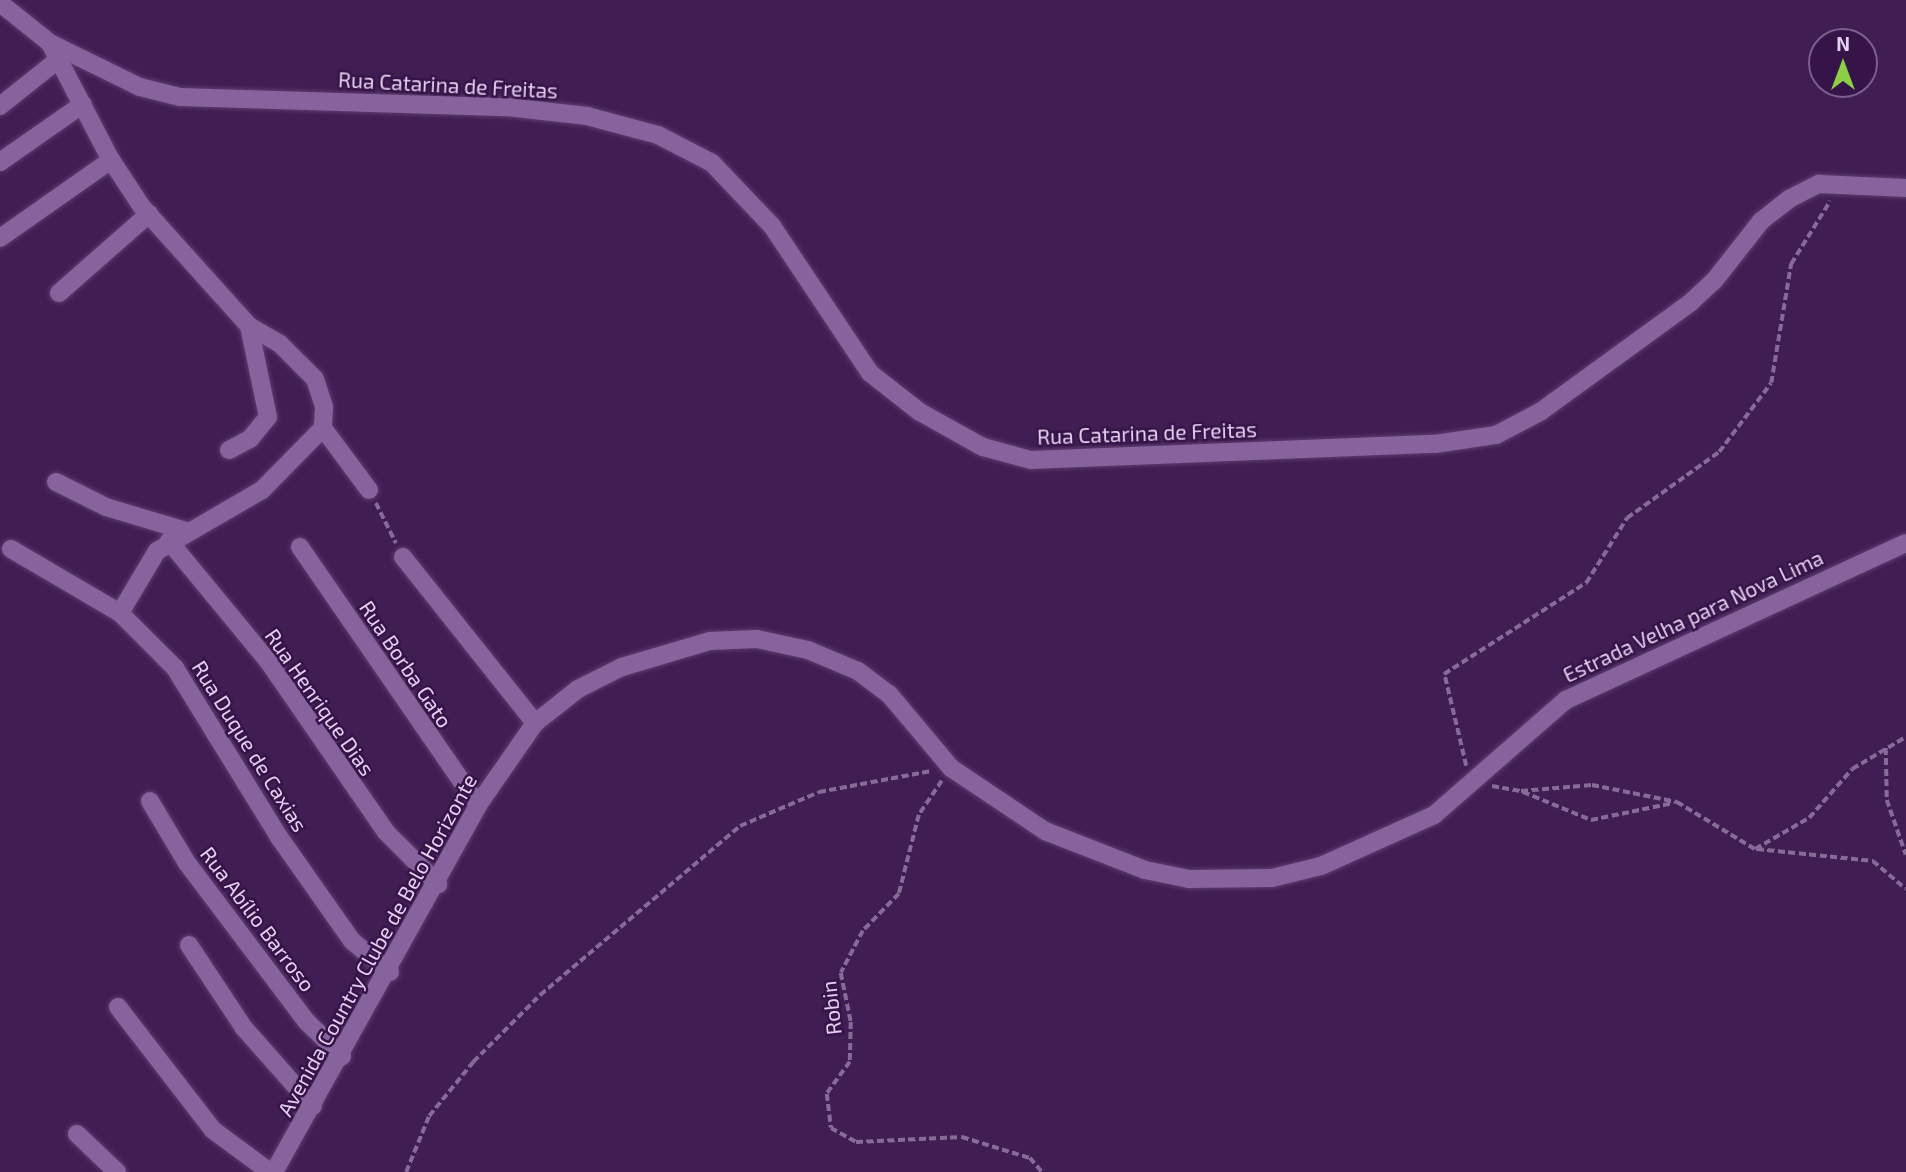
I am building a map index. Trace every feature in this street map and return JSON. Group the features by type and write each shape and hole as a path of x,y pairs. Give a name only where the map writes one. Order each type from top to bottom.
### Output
{"street":[{"name":"Rua Catarina de Freitas","path":"0,3 50,43 140,87 180,97 507,107 587,116 658,135 712,163 772,226 870,373 920,412 983,447 1031,460 1436,444 1496,435 1540,412 1690,303 1714,281 1761,221 1789,199 1819,184 1906,188"},
{"path":"50,43 111,160 149,214 249,326 280,344 315,379 324,407 323,429 369,490"},
{"path":"0,106 58,60"},
{"path":"0,162 83,104"},
{"path":"0,238 111,160"},
{"path":"58,293 149,214"},
{"path":"229,450 250,439 268,417 249,326"},
{"path":"120,613 157,551 186,530 262,490 323,429"},
{"path":"56,482 106,507 186,530"},
{"name":"Rua Henrique Dias","path":"169,541 268,661 386,832 438,884"},
{"name":"Estrada Velha para Nova Lima","path":"924,730 951,768 1045,831 1145,870 1229,881 1321,866 1383,841 1434,815 1566,700 1906,543"},
{"name":"Rua Borba Gato","path":"300,547 478,805"},
{"name":"Rua Duque de Caxias","path":"11,549 120,613 175,668 279,837 352,941 390,972"},
{"path":"403,557 535,723"},
{"name":"Avenida Country Clube de Belo Horizonte","path":"272,1172 390,972 478,805 535,723 578,689 665,651 757,639 808,650 858,671 924,730"},
{"name":"Rua Abílio Barroso","path":"149,801 187,863 307,1022 342,1056"},
{"path":"189,946 244,1028 313,1106"},
{"path":"118,1007 213,1130 272,1172"},
{"path":"77,1134 117,1172"}],"path":[{"path":"1677,802 1591,820 1521,791 1470,782 1444,674 1586,583 1627,518 1719,452 1771,383 1791,264 1840,184"},
{"path":"369,490 403,557"},
{"path":"1755,849 1809,818 1852,769 1906,737"},
{"path":"1886,748 1887,800 1906,855"},
{"path":"406,1172 429,1116 473,1062 540,995 740,825 819,792 951,768"},
{"name":"Robin","path":"951,768 919,815 900,894 863,931 841,973 851,1022 850,1062 827,1094 831,1128 856,1142 962,1137 1030,1158 1042,1172"},
{"path":"1521,791 1592,785 1677,802 1755,849 1873,861 1906,889"}]}
